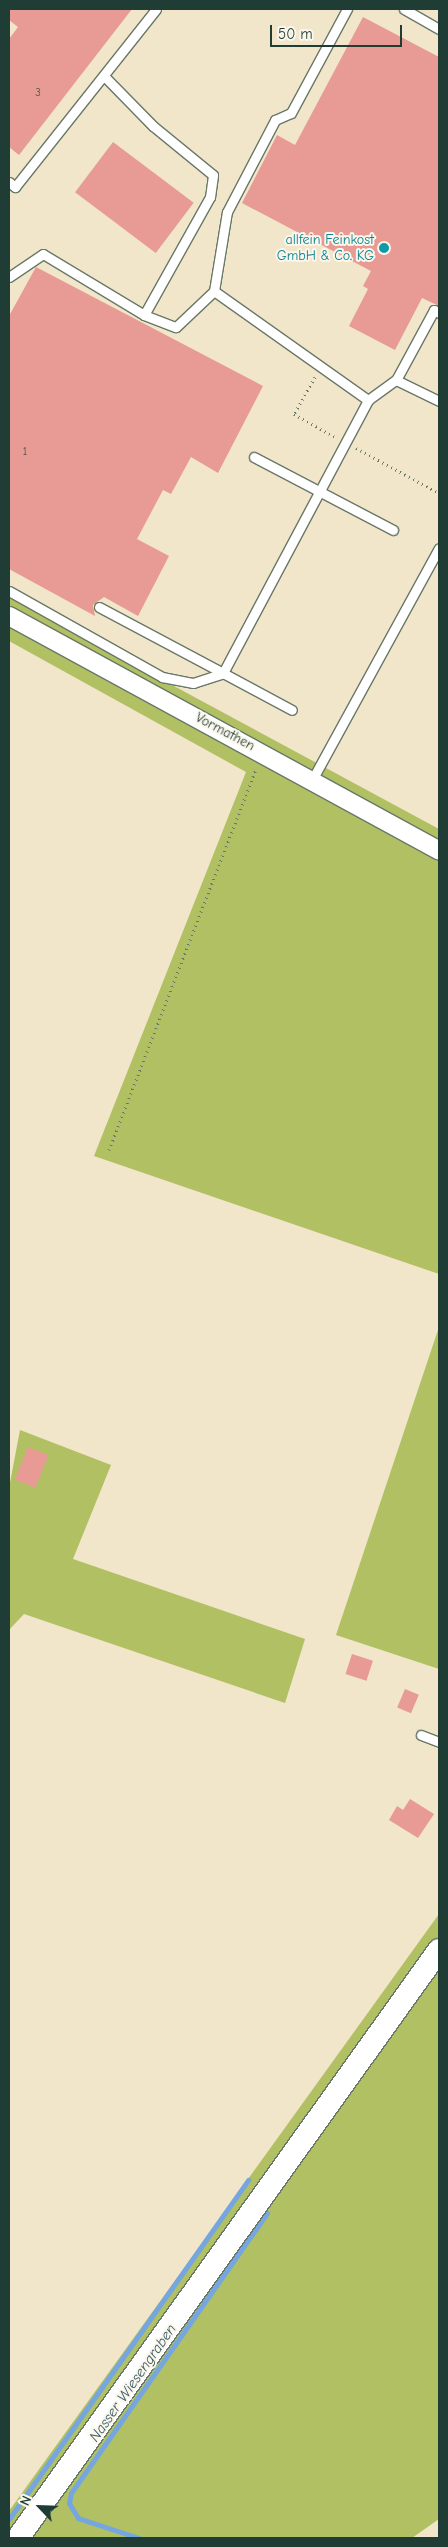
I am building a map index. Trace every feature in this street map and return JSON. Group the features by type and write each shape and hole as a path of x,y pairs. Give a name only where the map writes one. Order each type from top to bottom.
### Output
{"street":[{"name":"Vormathen","path":"9,616 439,850"},
{"path":"18,2538 439,1950"}],"lane":[{"path":"9,182 15,186 106,78 156,9"},
{"path":"9,277 42,254 144,315 176,327 214,291 227,212 275,120 291,113 346,9"},
{"path":"404,9 439,29"},
{"path":"106,78 153,126 213,175 210,197 144,315"},
{"path":"214,291 368,400"},
{"path":"9,590 162,677 193,683 223,673 368,400 396,380 434,310 439,312"},
{"path":"396,380 439,401"},
{"path":"254,457 393,530"},
{"path":"312,780 439,548"},
{"path":"99,607 292,710"},
{"path":"421,1735 439,1742"}],"path":[{"path":"109,1150 262,752"}],"green space":[{"path":"9,597 439,829 439,1274 94,1156 246,772 9,641"},
{"path":"439,1327 439,1669 336,1635"},
{"path":"20,1430 111,1465 73,1559 305,1639 285,1703 24,1614 9,1630 9,1488"},
{"path":"439,1914 439,2519 412,2538 9,2538 9,2511"}],"building":[{"path":"9,9 132,9 19,155 9,147 9,39 18,27 9,20"},
{"path":"363,17 439,57 439,306 422,298 395,350 349,326 368,289 363,286 371,271 242,203 277,135 295,145"},
{"path":"113,142 194,203 156,253 75,192"},
{"path":"36,267 263,386 218,473 191,457 171,494 163,490 137,539 169,556 138,616 104,597 93,605 95,616 9,569 9,316"},
{"path":"28,1447 48,1455 35,1488 15,1479"},
{"path":"352,1654 373,1661 366,1681 346,1674"},
{"path":"405,1689 419,1695 411,1713 397,1707"},
{"path":"410,1799 434,1814 418,1838 389,1820 397,1806 403,1810"}],"waterway":[{"path":"9,2519 248,2180"},
{"name":"Nasser Wiesengraben","path":"139,2538 78,2518 69,2503 71,2493 267,2213"}],"place":[{"name":"allfein Feinkost GmbH & Co. KG","path":"384,248"}]}
